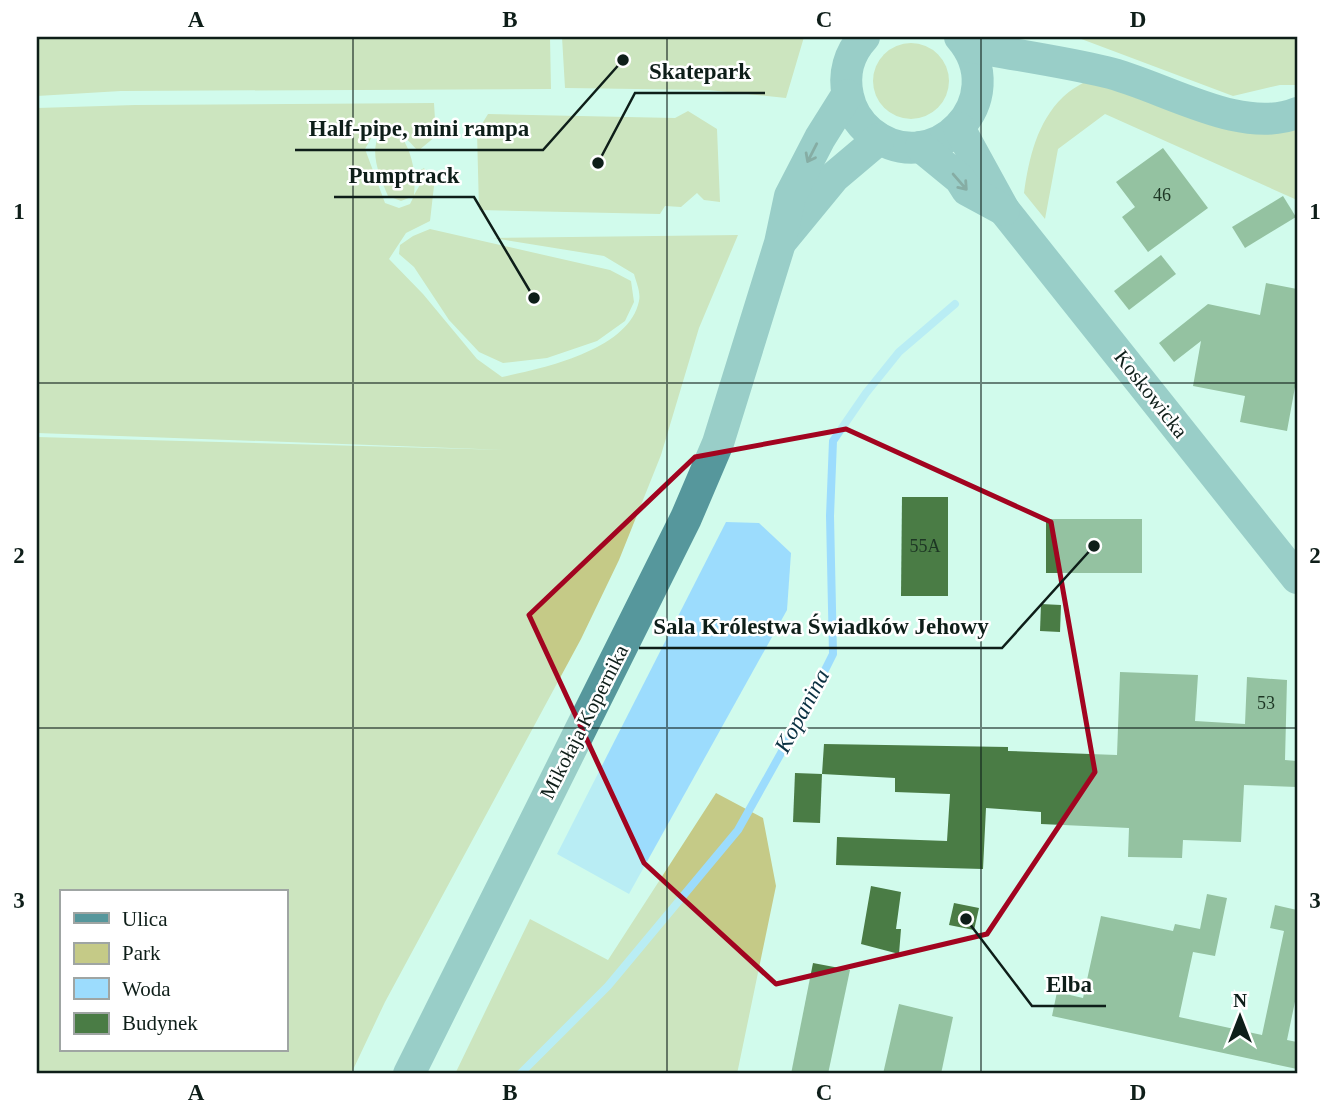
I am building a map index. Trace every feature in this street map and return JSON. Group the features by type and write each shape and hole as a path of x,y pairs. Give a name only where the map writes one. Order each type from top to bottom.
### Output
{"street":[{"path":"863,37 848,64 845,86 850,107 862,125 879,139 900,147 921,147 942,141 960,128 972,110 978,89 977,67 964,42"},
{"path":"964,42 1109,72 1250,118 1297,113"},
{"path":"978,89 995,77 1025,69 1081,66"},
{"name":"Mikołaja Kopernika","path":"408,1074 686,518 718,443 780,243 790,196 820,138 847,95"},
{"name":"Koskowicka","path":"960,128 1004,210 1297,578"},
{"name":"Mikołaja Kopernika","path":"780,243 834,177 879,139"},
{"name":"Koskowicka","path":"921,147 960,179 967,190 1004,210"}],"highlighted area":[{"path":"846,429 1051,522 1095,772 987,934 776,984 644,863 529,615 695,457"}],"green space":[{"path":"37,37 550,37 551,89 121,91 37,96"},
{"path":"562,37 804,37 786,98 708,90 565,88"},
{"path":"1076,37 1297,37 1297,85 1280,85 1233,96"},
{"path":"911,43 925,46 938,54 946,67 949,81 946,95 938,108 925,116 911,119 897,116 884,108 876,95 873,81 876,67 884,54 897,46"},
{"path":"1091,78 1207,124 1281,129 1297,125 1297,200 1105,114 1058,149 1045,219 1024,193 1036,141 1054,107 1069,92"},
{"path":"434,103 436,136 418,151 403,136 394,133 373,135 365,149 385,203 399,208 410,204 414,196 401,201 388,196 378,168 375,147 377,140 388,135 401,136 408,150 415,179 414,195 421,183 419,171 424,168 434,186 430,221 406,233 389,259 423,294 477,359 502,377 561,362 602,344 632,318 639,294 634,274 604,256 493,238 738,235 699,328 661,455 619,560 581,639 385,1002 351,1074 37,1074 37,437 506,450 37,433 37,108"},
{"path":"688,111 717,129 720,202 704,200 697,193 681,207 665,206 660,214 479,210 477,132 488,114 675,118"},
{"path":"430,229 610,270 631,281 634,302 625,321 597,341 547,358 503,363 479,352 449,320 414,267 399,254 400,245"},
{"path":"716,793 763,818 776,886 737,1074 455,1074 530,919 608,960"}],"water":[{"path":"726,522 759,523 791,553 787,610 629,894 557,854"}],"building":[{"path":"1163,148 1208,208 1148,252 1122,217 1135,207 1116,182"},
{"path":"1283,196 1296,217 1245,248 1232,227"},
{"path":"1161,255 1176,274 1129,310 1114,291"},
{"path":"1266,283 1297,289 1297,376 1287,431 1240,422 1245,396 1193,386 1201,341 1174,362 1159,343 1208,304 1260,315"},
{"path":"902,497 948,497 948,596 901,596"},
{"path":"1046,519 1142,519 1142,573 1046,573"},
{"path":"1041,604 1061,605 1060,632 1040,631"},
{"path":"1120,672 1198,675 1195,721 1245,724 1247,677 1287,680 1285,760 1297,761 1297,787 1244,785 1241,842 1183,840 1182,858 1128,857 1129,828 1041,824 1041,812 986,808 983,869 836,865 837,837 947,841 950,794 895,792 895,778 822,774 824,744 1008,747 1008,751 1117,755"},
{"path":"795,773 822,774 820,823 793,822"},
{"path":"871,886 901,892 896,929 901,929 899,954 861,944"},
{"path":"1207,894 1227,898 1215,956 1193,952 1179,1017 1262,1035 1284,931 1270,928 1275,905 1297,910 1297,992 1287,1040 1297,1042 1297,1069 1052,1016 1057,992 1083,998 1101,916 1173,931 1175,924 1200,929"},
{"path":"954,903 979,908 974,930 949,925"},
{"path":"813,963 850,970 828,1074 791,1074"},
{"path":"899,1004 953,1017 941,1074 883,1074"}],"waterway":[{"name":"Kopanina","path":"520,1074 608,986 738,830 833,654 830,516 833,441 899,352 955,304"}],"place":[{"name":"Half-pipe, mini rampa","path":"623,60"},
{"name":"Skatepark","path":"598,163"},
{"name":"Pumptrack","path":"534,298"},
{"name":"Sala Królestwa Świadków Jehowy","path":"1094,546"},
{"name":"Elba","path":"966,919"}]}
